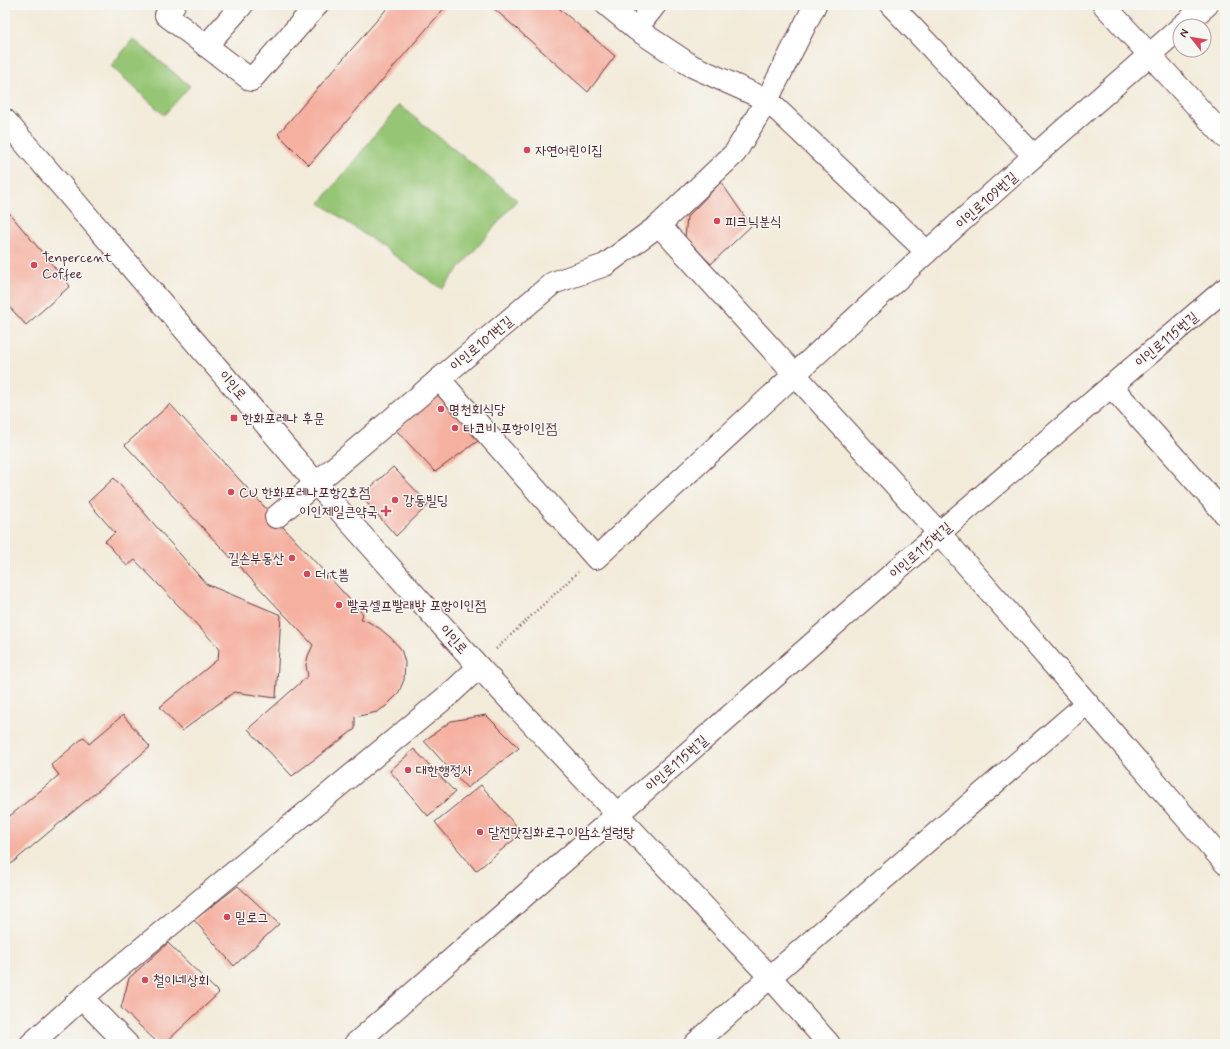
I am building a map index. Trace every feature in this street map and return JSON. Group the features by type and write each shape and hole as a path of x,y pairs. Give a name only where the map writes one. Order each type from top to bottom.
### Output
{"street":[{"path":"174,5 166,15 251,80 317,5"},
{"path":"206,46 242,5"},
{"path":"607,5 636,29 692,66 767,100 927,252"},
{"path":"636,29 656,5"},
{"path":"767,100 815,5"},
{"path":"891,5 1034,156"},
{"path":"1104,5 1225,138"},
{"name":"이인로109번길","path":"1192,18 1207,5"},
{"name":"이인로109번길","path":"594,556 596,558 927,252 1172,35"},
{"name":"이인로101번길","path":"276,517 553,282 605,265 659,225 735,153 767,100"},
{"name":"이인로","path":"5,120 316,482 479,667 770,977 829,1044"},
{"path":"659,225 939,533 1225,863"},
{"name":"이인로115번길","path":"355,1044 939,533 1225,289"},
{"path":"439,379 594,556"},
{"path":"1111,386 1225,514"},
{"path":"31,1044 82,998 445,698 479,667"},
{"path":"695,1044 770,977 1087,703"},
{"path":"82,998 127,1044"}],"path":[{"path":"496,650 594,556"}],"green space":[{"path":"133,39 190,86 164,115 111,66"},
{"path":"399,105 517,200 442,289 320,203"}],"building":[{"path":"390,5 447,5 309,165 278,134"},
{"path":"490,5 555,5 615,56 588,92"},
{"name":"피크닉분식","path":"721,182 751,226 711,264 685,237 687,217"},
{"path":"5,208 70,286 26,325 5,302"},
{"path":"440,393 482,438 435,472 396,430"},
{"path":"170,404 363,614 361,620 367,621 379,628 401,649 405,662 404,680 398,694 386,706 377,712 355,717 355,729 292,776 248,729 308,676 306,665 313,645 125,445"},
{"name":"강동빌딩","path":"393,467 429,504 396,536 361,496"},
{"path":"114,478 206,584 281,615 276,698 234,692 182,731 160,707 218,659 219,648 135,560 127,566 105,541 115,533 88,502"},
{"path":"123,715 150,747 5,869 5,820 59,775 51,765 84,737 89,744"},
{"path":"486,715 519,748 467,788 424,741 451,721"},
{"path":"414,749 455,792 428,816 390,771"},
{"path":"481,785 522,833 476,871 435,822"},
{"path":"238,886 279,924 234,966 194,920"},
{"path":"168,943 219,993 164,1044 159,1044 121,1008 129,978"}],"place":[{"name":"자연어린이집","path":"527,150"},
{"name":"피크닉분식","path":"717,221"},
{"name":"Tenpercent Coffee","path":"34,265"},
{"name":"명천회식당","path":"441,409"},
{"name":"한화포레나 후문","path":"234,418"},
{"name":"타코비 포항이인점","path":"455,428"},
{"name":"CU 한화포레나포항2호점","path":"231,492"},
{"name":"강동빌딩","path":"395,500"},
{"name":"이인제일큰약국","path":"386,511"},
{"name":"길손부동산","path":"292,558"},
{"name":"더it쁨","path":"307,574"},
{"name":"빨쿡셀프빨래방 포항이인점","path":"339,605"},
{"name":"대한행정사","path":"408,770"},
{"name":"달전맛집화로구이암소설렁탕","path":"480,832"},
{"name":"밀로그","path":"227,917"},
{"name":"철이네상회","path":"145,980"}]}
